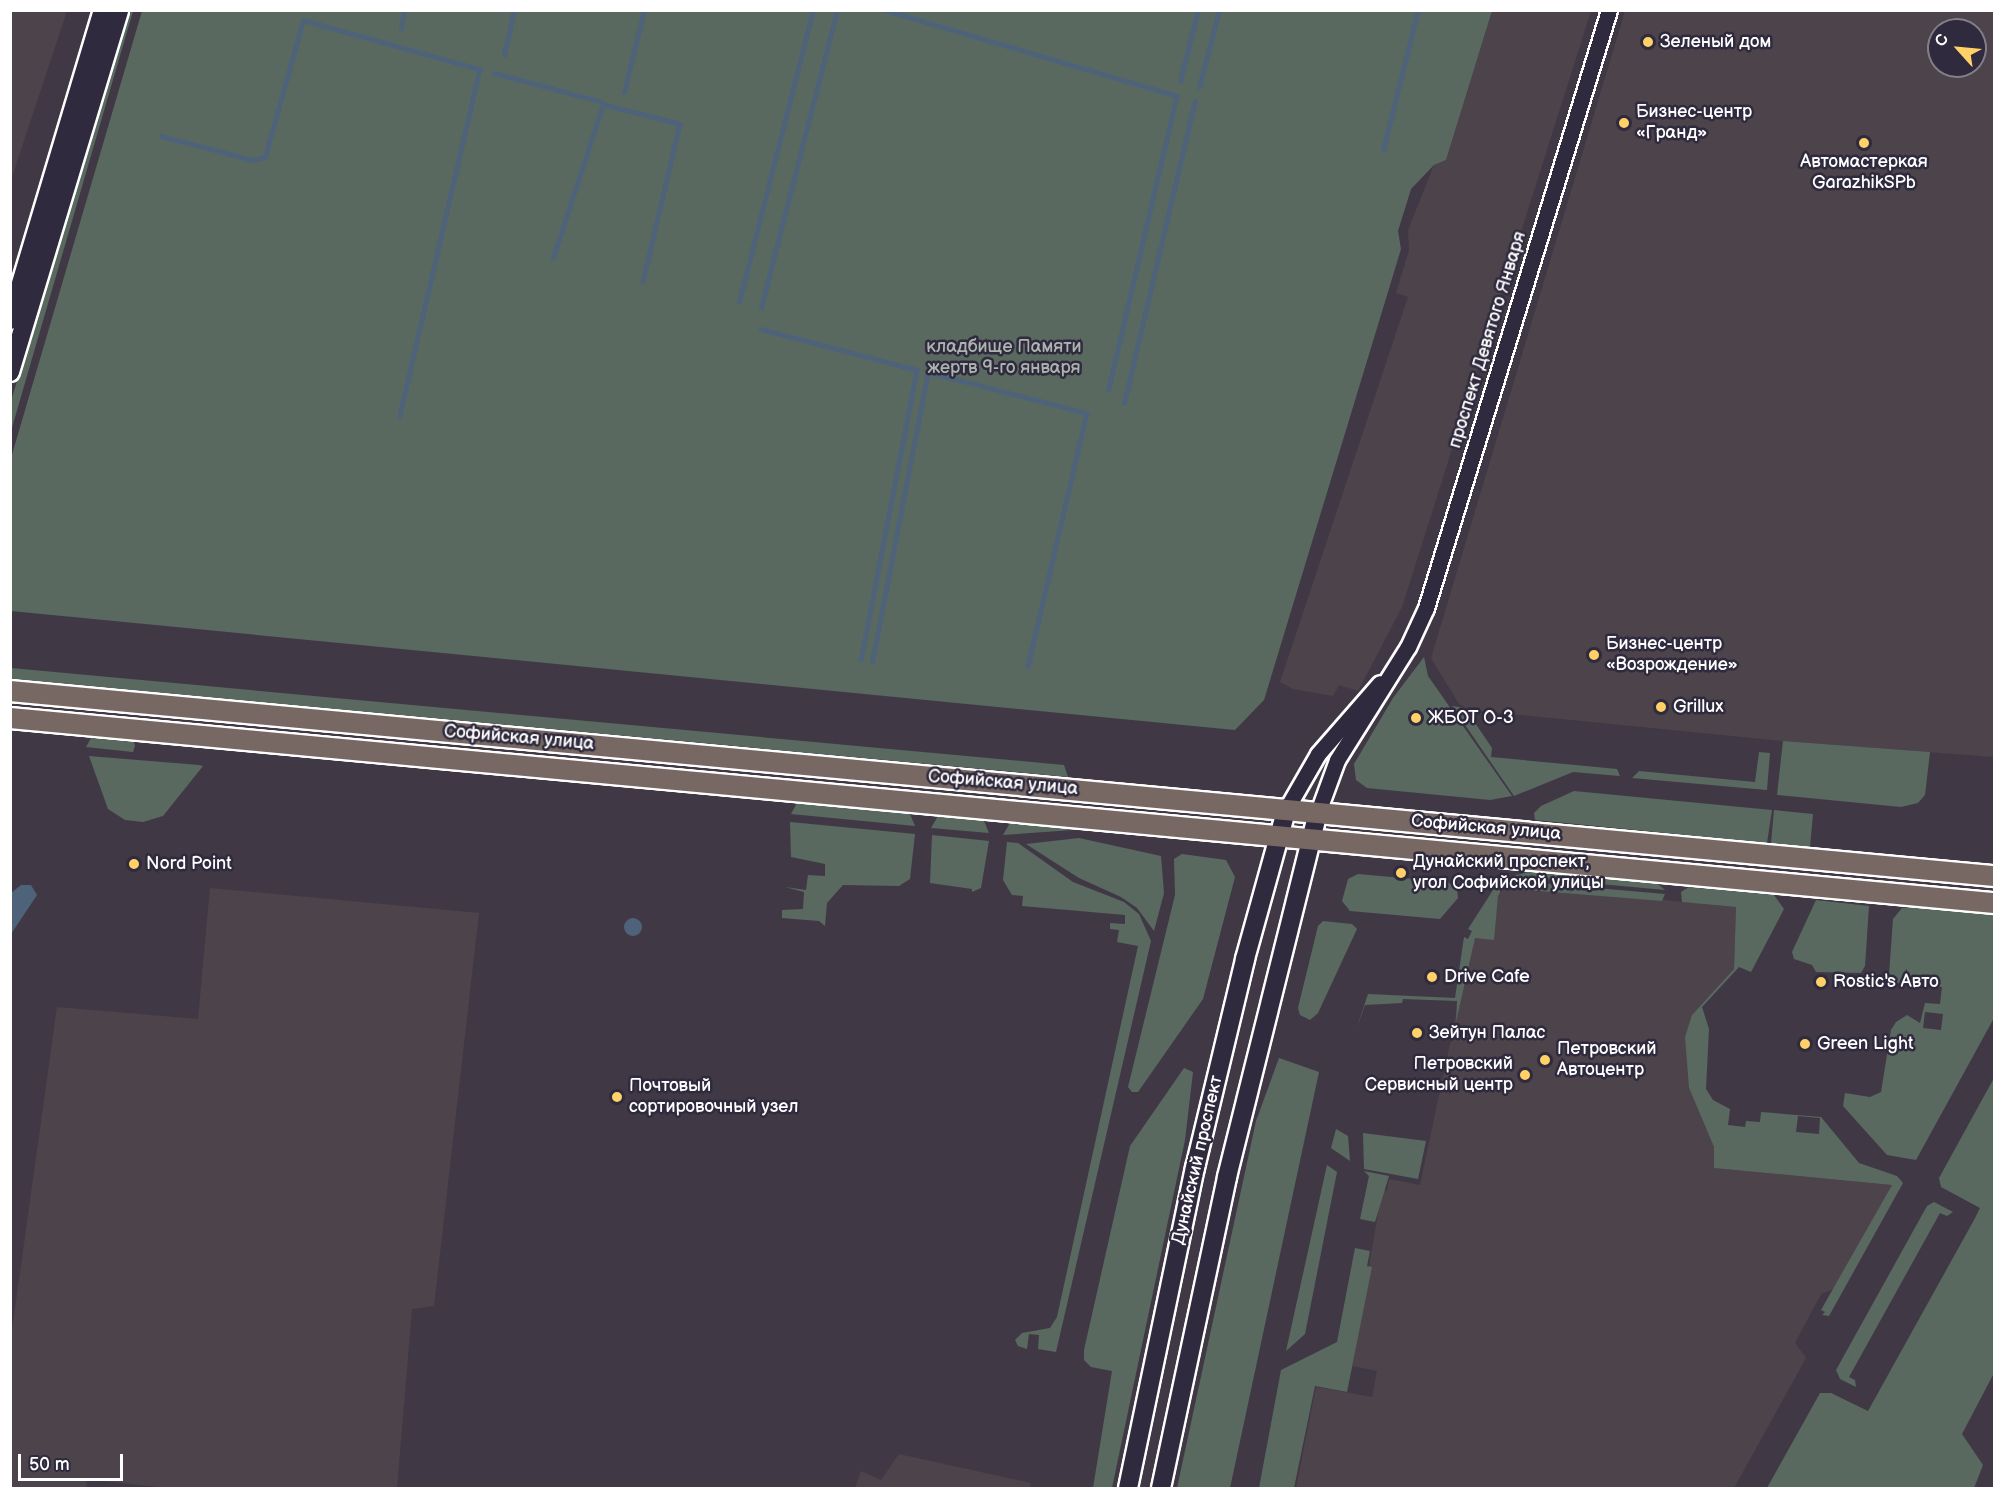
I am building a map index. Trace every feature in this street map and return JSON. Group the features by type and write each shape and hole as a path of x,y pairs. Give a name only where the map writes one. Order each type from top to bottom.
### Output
{"main road":[{"path":"10,320 103,10"},
{"path":"10,372 119,10"},
{"name":"Софийская улица","path":"10,691 1287,808 1995,876"},
{"name":"Софийская улица","path":"10,718 1995,903"},
{"name":"Дунайский проспект","path":"1128,1488 1195,1168 1287,808"},
{"name":"Дунайский проспект","path":"1161,1488 1224,1188 1318,812"}],"street":[{"name":"проспект Девятого Января","path":"1318,812 1337,760 1414,636 1430,598 1609,10"},
{"name":"проспект Девятого Января","path":"1287,808 1317,754 1389,675"}],"shaded area":[{"path":"10,11 67,11 11,180"},
{"path":"1492,11 1591,11 1402,607 1358,691 1339,685 1333,696 1293,689 1280,682 1408,297 1396,293 1409,250 1408,230 1434,165 1446,160"},
{"path":"1625,11 1994,11 1994,757 1783,741 1470,710 1459,704 1431,658"},
{"path":"1506,885 1736,907 1734,969 1692,1015 1689,1088 1714,1147 1714,1168 1892,1185 1836,1288 1821,1294 1795,1343 1806,1358 1734,1488 1296,1488 1316,1387 1372,1397 1377,1371 1352,1366 1382,1190 1387,1191 1389,1179 1420,1185 1473,935 1498,889"},
{"path":"210,888 479,913 434,1306 412,1309 397,1488 167,1488 87,1479 86,1488 11,1488 11,1337 57,1007 198,1019"},
{"path":"899,1454 1031,1483 1030,1488 855,1488 861,1471 881,1480"}],"green space":[{"name":"кладбище Памяти жертв 9-го января","path":"142,10 1492,11 1446,160 1434,165 1411,189 1398,231 1401,249 1264,700 1235,730 11,611 11,458"},
{"path":"128,11 133,11 11,431 11,401"},
{"path":"1424,657 1428,676 1512,796 1490,800 1367,788 1356,780 1354,764 1393,698"},
{"path":"11,668 1064,765 1068,777 11,679"},
{"path":"1452,706 1465,708 1492,748 1491,757 1617,769 1620,776 1573,772 1514,796"},
{"path":"91,738 134,742 135,746 133,752 86,747"},
{"path":"1783,741 1930,752 1925,795 1918,803 1901,807 1777,795"},
{"path":"1759,752 1770,753 1767,790 1632,778 1639,771 1755,782"},
{"path":"89,756 203,766 163,816 143,822 125,820 108,809"},
{"path":"1574,791 1772,810 1767,843 1535,820 1534,813 1541,806"},
{"path":"797,803 910,814 915,826 791,814"},
{"path":"1774,810 1813,814 1810,847 1771,843"},
{"path":"938,816 984,821 989,833 931,828"},
{"path":"790,822 915,834 910,879 899,886 843,885 827,903 825,926 819,921 782,918 782,910 803,909 804,892 785,887 806,890 808,875 825,876 825,864 791,857"},
{"path":"1010,823 1073,829 1073,830 1003,835"},
{"path":"932,835 989,841 981,888 972,892 972,889 930,883"},
{"path":"1079,838 1161,856 1164,893 1154,931 1137,908 1121,897 1079,878 1026,844"},
{"path":"1007,842 1018,843 1073,882 1124,902 1139,914 1151,941 1056,1352 1038,1349 1039,1335 1029,1334 1027,1349 1018,1346 1015,1340 1022,1333 1050,1328 1057,1317 1138,946 1117,942 1119,930 1110,929 1110,923 1125,924 1125,915 1022,906 1023,896 1012,895 1003,880"},
{"path":"1182,854 1226,860 1235,877 1203,999 1138,1092 1132,1092 1128,1087 1175,895 1174,859"},
{"path":"1528,872 1658,884 1665,890 1513,876"},
{"path":"1358,874 1448,882 1457,889 1458,898 1440,919 1350,911 1342,901 1348,879"},
{"path":"1504,880 1665,894 1662,901 1502,888 1498,896 1494,940 1475,938 1456,1022 1457,1001 1403,999 1402,1003 1365,1005 1356,1030 1368,994 1455,998 1464,937 1468,939 1472,931 1468,929 1493,890"},
{"path":"1689,887 1774,895 1784,909 1751,972 1739,967 1702,1007 1709,1029 1706,1089 1713,1100 1730,1109 1728,1125 1745,1127 1746,1121 1760,1122 1761,1112 1821,1117 1859,1163 1897,1176 1903,1183 1829,1316 1822,1315 1825,1312 1821,1310 1892,1185 1714,1168 1714,1147 1689,1088 1685,1037 1692,1015 1734,969 1736,907 1682,902 1681,892","holes":["1798,1116 1820,1118 1819,1134 1796,1132"]},
{"path":"1816,900 1869,906 1865,966 1861,973 1816,972 1812,965 1794,959 1792,952"},
{"path":"1902,908 1994,915 1994,1018 1916,1160 1887,1155 1843,1106 1845,1093 1870,1097 1881,1092 1891,1030 1896,1022 1907,1015 1920,1023 1925,1003 1940,1004 1942,987 1895,983 1889,975 1893,919","holes":["1925,1012 1943,1014 1941,1030 1923,1028"]},
{"path":"1323,921 1352,924 1357,929 1318,1013 1310,1020 1300,1015 1298,1008 1318,926"},
{"path":"1279,1058 1319,1072 1230,1488 1177,1488 1256,1121"},
{"path":"1184,1068 1193,1072 1185,1140 1112,1488 1093,1488 1112,1371 1091,1367 1084,1360 1084,1350 1130,1146"},
{"path":"1994,1078 1994,1373 1962,1434 1983,1465 1974,1488 1767,1488 1820,1393 1831,1393 1868,1411 1974,1220 1980,1208 1941,1187 1939,1178"},
{"path":"1336,1129 1348,1136 1350,1161 1331,1148"},
{"path":"1363,1133 1426,1141 1418,1179 1364,1169"},
{"path":"1327,1165 1337,1172 1305,1334 1286,1351"},
{"path":"1364,1171 1389,1176 1375,1222 1360,1219 1369,1176"},
{"path":"1934,1202 1953,1212 1947,1216 1940,1213 1849,1377 1855,1380 1856,1387 1840,1379 1836,1370 1927,1206"},
{"path":"1355,1248 1370,1251 1367,1266 1372,1267 1347,1392 1315,1386 1294,1488 1259,1488 1281,1370 1337,1342"}],"water":[{"path":"21,885 31,885 37,895 11,934 11,893"},
{"path":"633,918 639,921 642,927 639,933 633,936 627,933 624,927 627,921"}],"waterway":[{"path":"401,29 404,10"},
{"path":"504,55 514,10"},
{"path":"624,92 644,10"},
{"path":"739,302 813,10"},
{"path":"761,308 837,10"},
{"path":"885,10 1177,96 1109,389"},
{"path":"1180,81 1198,10"},
{"path":"1199,87 1219,10"},
{"path":"1383,150 1418,10"},
{"path":"161,136 253,160 265,157 303,20 480,69 400,416"},
{"path":"494,73 599,101"},
{"path":"1124,403 1195,101"},
{"path":"553,258 603,104 680,124 643,282"},
{"path":"761,329 917,370 861,660"},
{"path":"872,662 928,372 1087,413 1028,666"}],"place":[{"name":"Зеленый дом","path":"1648,42"},
{"name":"Бизнес-центр «Гранд»","path":"1624,123"},
{"name":"Автомастеркая GarazhikSPb","path":"1864,143"},
{"name":"Бизнес-центр «Возрождение»","path":"1594,655"},
{"name":"Grillux","path":"1661,707"},
{"name":"ЖБОТ О-3","path":"1416,718"},
{"name":"Nord Point","path":"134,864"},
{"name":"Дунайский проспект, угол Софийской улицы","path":"1401,873"},
{"name":"Drive Cafe","path":"1432,977"},
{"name":"Rostic's Авто","path":"1821,982"},
{"name":"Зейтун Палас","path":"1417,1033"},
{"name":"Green Light","path":"1805,1044"},
{"name":"Петровский Автоцентр","path":"1545,1060"},
{"name":"Петровский Сервисный центр","path":"1525,1075"},
{"name":"Почтовый сортировочный узел","path":"617,1097"}]}
